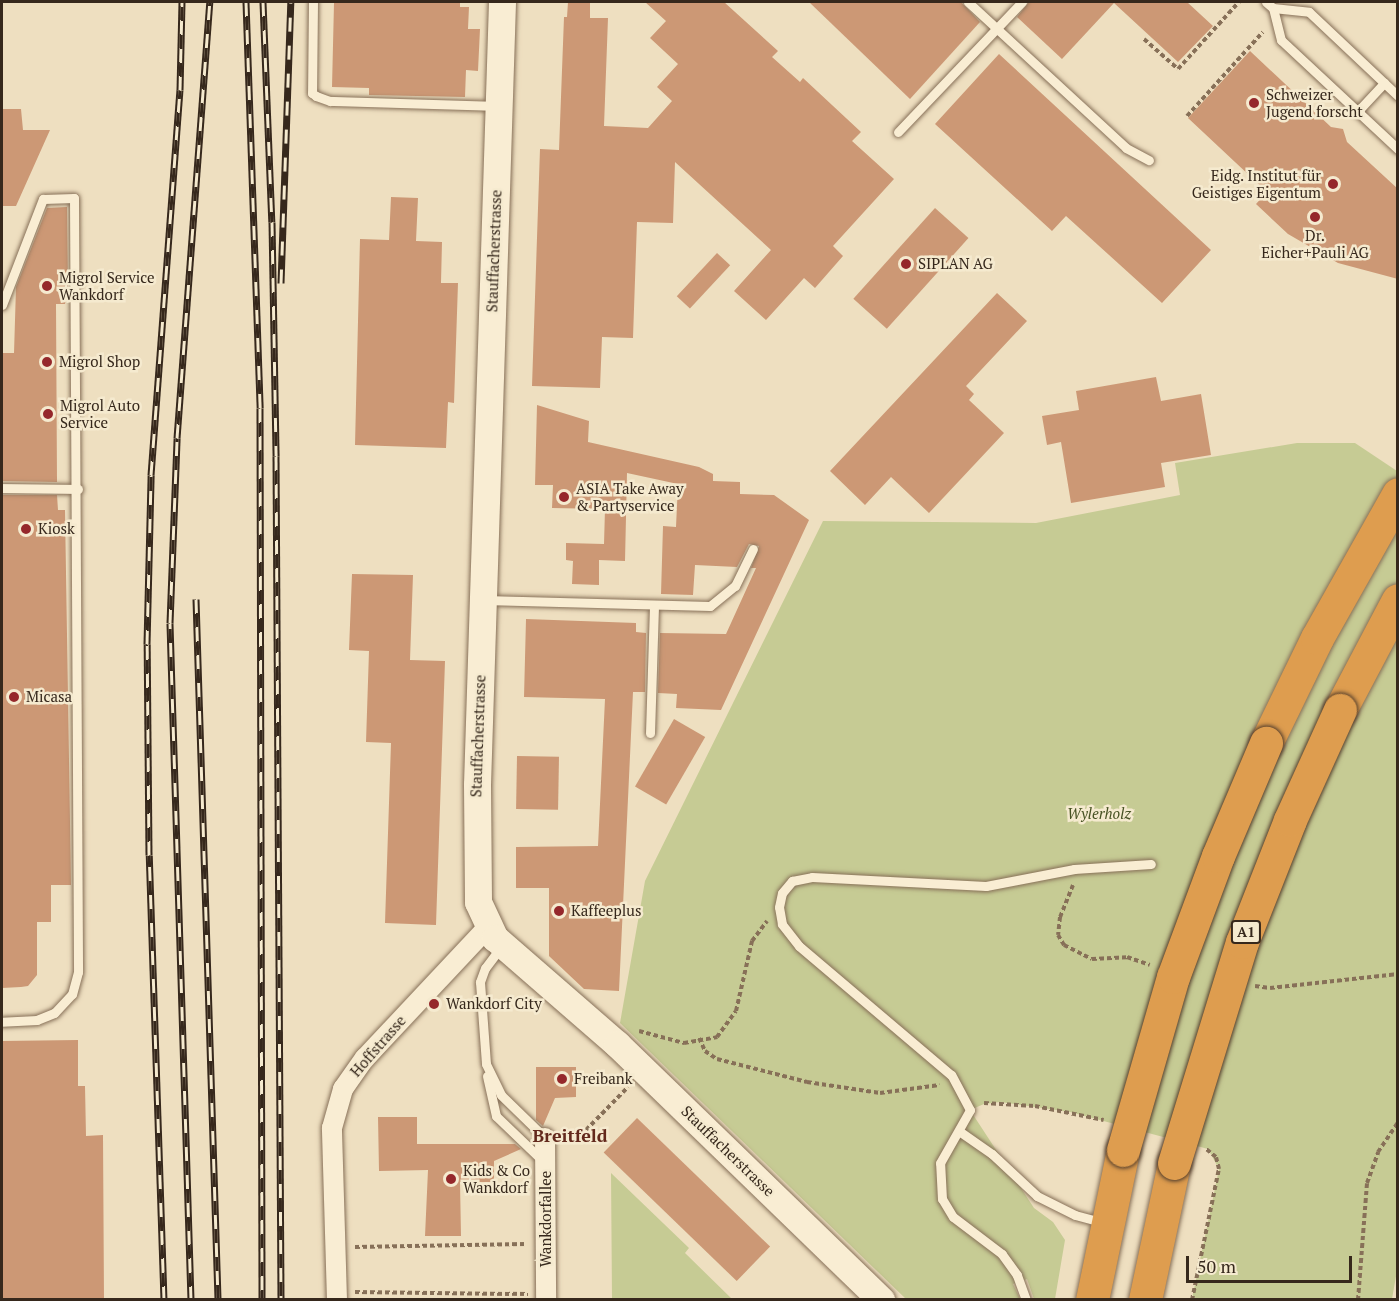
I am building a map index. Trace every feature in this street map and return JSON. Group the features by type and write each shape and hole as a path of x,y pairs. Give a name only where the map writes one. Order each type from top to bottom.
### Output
{"highway":[{"path":"1092,1299 1123,1150 1173,977 1242,798 1317,638 1398,494"},
{"name":"A1","path":"1145,1299 1174,1163 1209,1039 1267,877 1318,756 1398,600"}],"street":[{"name":"Stauffacherstrasse","path":"502,2 475,879 478,902 495,937 644,1070 881,1299"},
{"name":"Hoffstrasse","path":"337,1296 332,1128 343,1089 364,1058 495,937"},
{"name":"Wankdorfallee","path":"545,1138 546,1297"}],"lane":[{"path":"313,2 312,93 316,96 330,101 499,106"},
{"path":"968,2 1126,148 1149,160"},
{"path":"898,132 1022,2"},
{"path":"1398,96 1309,12 1272,9 1281,40 1398,149"},
{"path":"1357,112 1384,83"},
{"path":"2,304 43,199 74,198 81,908 77,979 67,1002 54,1013 37,1020 2,1022"},
{"path":"65,295 76,295"},
{"path":"2,304 16,297"},
{"path":"2,488 78,489"},
{"path":"483,600 654,605 717,603 735,586 753,549"},
{"path":"650,733 654,605"},
{"path":"1026,1299 1017,1275 1002,1254 953,1217 942,1199 940,1163 970,1110 951,1075 799,946 782,924 779,907 782,893 792,881 812,877 986,886 1074,869 1151,864"},
{"path":"495,937 480,982 486,1064 496,1116 545,1162"},
{"path":"486,1064 501,1095 545,1138"},
{"path":"959,1131 1053,1206 1107,1223"}],"path":[{"path":"1144,39 1178,69 1239,2"},
{"path":"1186,116 1272,9"},
{"path":"1074,869 1073,891 1060,917 1060,939 1070,951 1085,958 1112,957"},
{"path":"630,1029 684,1043 699,1038 717,1037 736,1011 752,941 779,907"},
{"path":"1270,988 1398,974"},
{"path":"699,1038 705,1050 717,1059 860,1092 903,1093 940,1084 951,1075"},
{"path":"545,1138 586,1130 644,1070"},
{"path":"1358,1299 1367,1183 1378,1152 1398,1122"},
{"path":"336,1247 546,1244"},
{"path":"337,1296 546,1297"}],"green space":[{"name":"Wylerholz","path":"1297,443 1355,443 1397,471 1398,1265 1392,1299 1192,1299 1219,1169 1208,1149 1070,1112 1000,1102 984,1104 970,1110 1034,1208 1053,1222 1065,1240 1055,1299 1034,1299 1027,1279 1013,1284 1020,1299 906,1299 620,1023 645,881 823,521 1036,523 1180,495 1175,463"},
{"path":"611,1173 689,1248 685,1253 732,1299 612,1299"}],"building":[{"path":"460,2 460,7 469,7 468,29 480,29 478,71 466,70 465,97 369,95 369,88 332,87 334,3"},
{"path":"568,2 590,2 590,18 608,18 604,126 648,128 672,101 657,87 678,64 650,38 666,21 645,2 724,2 778,51 772,57 800,82 803,78 861,132 852,141 894,179 833,246 843,256 815,288 804,278 766,320 734,291 771,250 675,162 673,223 637,222 633,338 602,337 600,388 532,386 540,149 559,150 564,17 567,17"},
{"path":"809,2 961,2 980,22 910,99"},
{"path":"1029,2 1187,2 1213,26 1178,62 1114,3 1062,59 1017,17"},
{"path":"1250,51 1331,127 1343,129 1347,142 1398,189 1398,279 1338,263 1288,234 1256,204 1267,192 1188,118"},
{"path":"999,54 1211,250 1162,303 1066,216 1052,231 935,124"},
{"path":"2,109 21,109 23,130 50,130 16,206 2,206"},
{"path":"391,197 418,198 416,241 442,242 441,283 458,283 454,403 448,402 446,448 355,445 360,239 389,240"},
{"path":"67,207 68,286 65,304 56,304 57,482 2,481 2,353 14,353 16,287 47,208"},
{"path":"935,208 968,238 887,329 853,299"},
{"path":"717,253 730,265 690,308 677,296"},
{"path":"997,293 1027,321 966,386 974,394 969,400 1004,433 929,513 891,477 865,505 830,471"},
{"path":"1156,377 1161,401 1201,394 1211,455 1161,463 1165,487 1071,503 1061,442 1047,445 1042,416 1079,410 1076,391"},
{"path":"537,405 589,421 588,442 699,467 713,474 713,481 740,482 740,494 774,495 809,520 721,710 676,708 677,694 658,693 660,633 726,634 756,568 751,568 759,546 749,544 737,567 695,565 693,595 661,594 663,526 676,527 678,484 627,473 625,561 599,560 599,585 572,584 573,561 566,560 566,543 604,544 605,509 552,508 553,485 535,485"},
{"path":"2,495 57,495 58,510 65,510 71,885 51,885 51,922 37,922 37,975 28,986 2,988"},
{"path":"352,574 413,575 410,660 445,661 436,925 385,923 391,743 366,742 369,651 349,650"},
{"path":"526,619 636,623 636,632 646,633 645,692 633,692 619,991 584,989 549,956 549,888 516,888 516,847 598,846 605,699 524,697"},
{"path":"674,719 705,737 666,805 635,787"},
{"path":"517,756 559,757 558,810 516,809"},
{"path":"78,1040 78,1086 85,1086 86,1136 103,1135 104,1299 2,1299 2,1041"},
{"path":"536,1067 576,1067 576,1097 555,1098 543,1126 536,1120"},
{"path":"378,1117 417,1117 417,1144 515,1144 521,1149 494,1161 494,1182 460,1182 461,1236 425,1236 428,1170 379,1171"},
{"path":"637,1118 770,1247 737,1281 604,1153"}],"railway":[{"path":"164,1300 149,855 147,644 151,475 180,90 182,2"},
{"path":"191,1300 170,623 177,438 210,2"},
{"path":"246,2 260,408 262,1300"},
{"path":"263,2 272,222 276,456 281,1300"},
{"path":"281,283 291,2"},
{"path":"196,599 218,1300"}],"place":[{"name":"Schweizer Jugend forscht","path":"1254,103"},
{"name":"Eidg. Institut für Geistiges Eigentum","path":"1333,184"},
{"name":"Dr. Eicher+Pauli AG","path":"1315,217"},
{"name":"SIPLAN AG","path":"906,264"},
{"name":"Migrol Service Wankdorf","path":"47,286"},
{"name":"Migrol Shop","path":"47,362"},
{"name":"Migrol Auto Service","path":"48,414"},
{"name":"ASIA Take Away & Partyservice","path":"564,497"},
{"name":"Kiosk","path":"26,529"},
{"name":"Micasa","path":"14,697"},
{"name":"Kaffeeplus","path":"559,911"},
{"name":"Wankdorf City","path":"434,1004"},
{"name":"Freibank","path":"562,1079"},
{"name":"Kids & Co Wankdorf","path":"451,1179"}],"district":[{"name":"Breitfeld","path":"570,1135"}]}
